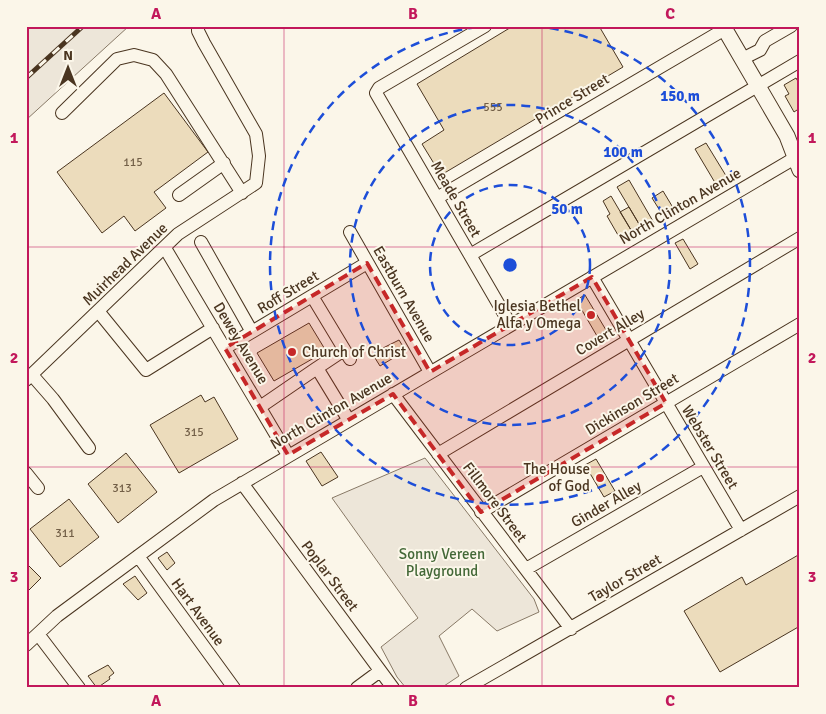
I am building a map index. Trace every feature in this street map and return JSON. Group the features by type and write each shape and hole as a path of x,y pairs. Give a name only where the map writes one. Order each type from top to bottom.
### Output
{"main road":[{"path":"724,28 786,136 798,161"}],"street":[{"name":"Muirhead Avenue","path":"29,377 178,234 256,183 259,156 256,134 201,37 198,26"},
{"name":"Meade Street","path":"485,26 377,90 379,99 510,324"},
{"path":"742,60 760,50 765,42 790,26"},
{"name":"Prince Street","path":"437,198 724,28"},
{"path":"62,113 117,59 134,55 153,60 166,74 224,162 242,193"},
{"path":"470,255 800,61"},
{"name":"North Clinton Avenue","path":"26,645 57,616 214,500 510,324 798,161"},
{"path":"179,195 224,162"},
{"name":"Eastburn Avenue","path":"350,232 430,372"},
{"name":"Covert Alley","path":"438,454 800,238"},
{"path":"201,242 252,332"},
{"name":"Dewey Avenue","path":"164,248 288,455"},
{"name":"Roff Street","path":"225,348 367,263"},
{"name":"Webster Street","path":"592,277 741,530"},
{"path":"260,407 317,368 347,355 312,296"},
{"path":"98,311 146,370 213,328"},
{"name":"Dickinson Street","path":"482,512 800,324"},
{"path":"317,368 348,419"},
{"path":"29,377 53,398 89,448"},
{"name":"Fillmore Street","path":"393,394 571,629"},
{"name":"Ginder Alley","path":"526,569 703,467"},
{"path":"26,473 38,488"},
{"name":"Poplar Street","path":"242,483 393,688"},
{"name":"Taylor Street","path":"466,688 800,496"},
{"name":"Hart Avenue","path":"138,556 234,688"},
{"path":"38,634 79,688"},
{"path":"357,688 380,670"}],"highlighted area":[{"path":"367,263 430,372 592,277 666,403 481,512 393,394 288,455 225,348"}],"green space":[{"path":"26,26 129,26 26,120"},
{"name":"Sonny Vereen Playground","path":"425,458 534,599 539,612 497,631 472,609 439,636 459,676 441,688 406,688 397,677 381,647 418,618 332,498"}],"building":[{"path":"513,26 599,26 623,67 441,175 422,144 444,130 417,84"},
{"path":"796,78 800,85 800,108 794,112 785,96 789,94 784,85"},
{"path":"164,93 208,152 154,192 166,208 135,231 124,216 102,233 57,172"},
{"path":"706,143 728,179 717,186 695,149"},
{"path":"629,180 654,223 642,229 617,187"},
{"path":"663,191 675,211 664,217 652,198"},
{"path":"611,196 634,235 622,242 607,216 610,214 603,201"},
{"path":"629,207 642,229 634,235 620,212"},
{"path":"683,239 698,264 690,269 675,243"},
{"name":"Iglesia Bethel Alfa y Omega","path":"585,295 606,330 597,336 576,300"},
{"name":"Church of Christ","path":"309,323 326,351 274,381 257,353"},
{"path":"399,340 404,348 394,353 395,357 380,366 375,358 385,352 383,348"},
{"path":"201,395 205,402 214,397 238,439 179,473 150,425"},
{"path":"321,452 338,477 322,486 306,461"},
{"path":"126,453 157,492 118,523 88,484"},
{"name":"The House of God","path":"596,459 615,491 604,497 585,465"},
{"path":"69,499 99,537 60,567 30,529"},
{"path":"167,552 175,563 167,570 158,558"},
{"path":"800,554 800,626 720,672 684,611 742,577 746,585"},
{"path":"26,563 41,578 26,593"},
{"path":"135,576 147,593 138,600 123,584"},
{"path":"108,665 114,673 109,677 110,679 97,688 88,676"}],"railway":[{"path":"26,78 83,26"}],"place":[{"name":"Iglesia Bethel Alfa y Omega","path":"591,315"},
{"name":"Church of Christ","path":"292,352"},
{"name":"The House of God","path":"600,478"}]}
